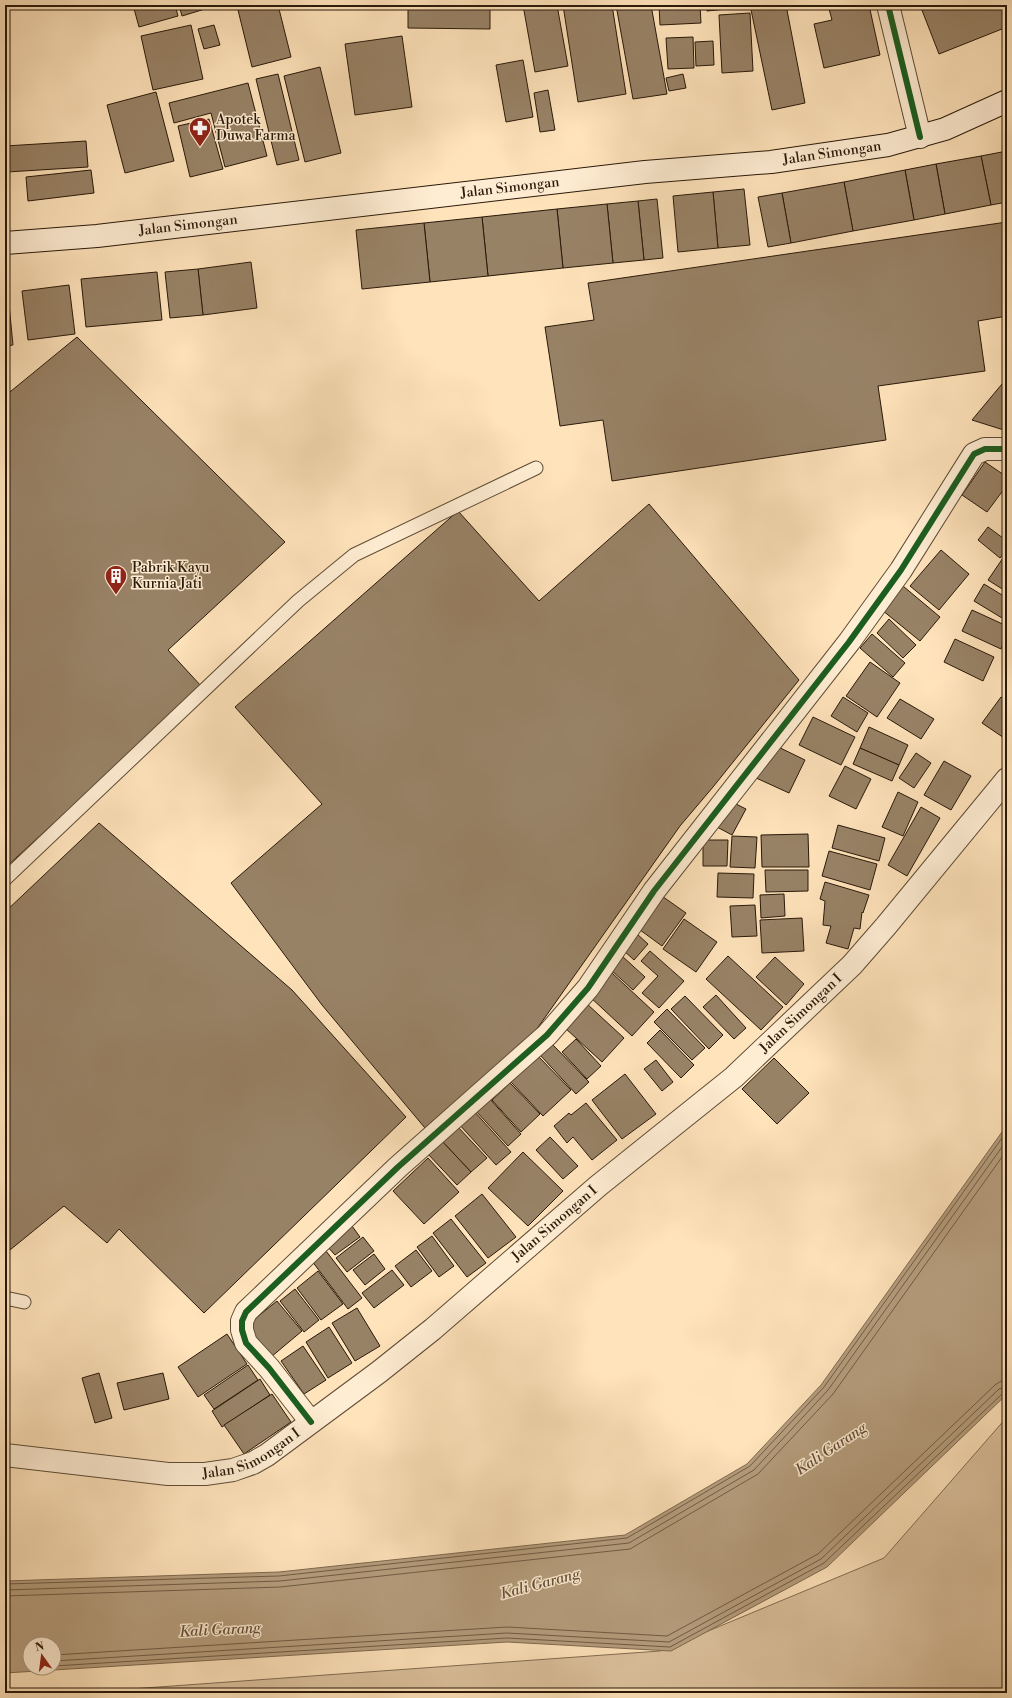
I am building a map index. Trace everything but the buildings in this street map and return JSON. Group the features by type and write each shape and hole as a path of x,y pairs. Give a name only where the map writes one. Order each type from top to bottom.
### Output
{"street":[{"path":"888,5 920,137"},
{"name":"Jalan Simongan","path":"5,244 97,236 645,172 771,162 888,145 920,137 945,129 1007,101"},
{"path":"311,1422 269,1368 246,1343 242,1330 242,1321 246,1312 398,1167 547,1035 588,988 654,891 849,642 901,570 974,454 985,449 1007,449"},
{"name":"Jalan Simongan I","path":"5,1455 145,1472 168,1474 205,1474 233,1470 253,1463 267,1455 379,1372 427,1334 598,1186 734,1077 852,965 1007,780"}],"lane":[{"path":"5,879 298,601 354,555 536,468"},
{"path":"5,1298 24,1302"}],"shaded area":[{"path":"1007,1417 1007,1693 75,1693 660,1651 884,1558"}],"water":[{"name":"Kali Garang","path":"1007,1125 1007,1394 827,1567 671,1651 507,1642 62,1669 62,1636 22,1636 22,1672 5,1673 5,1581 279,1572 625,1535 747,1464 821,1385"}],"cycle path":[{"path":"888,5 920,137"},
{"path":"311,1422 269,1368 246,1343 242,1330 242,1321 246,1312 398,1167 547,1035 588,988 654,891 849,642 901,570 974,454 985,449 1007,449"}],"place":[{"name":"Apotek Duwa Farma","path":"200,148"},
{"name":"Pabrik Kayu Kurnia Jati","path":"116,596"}]}
